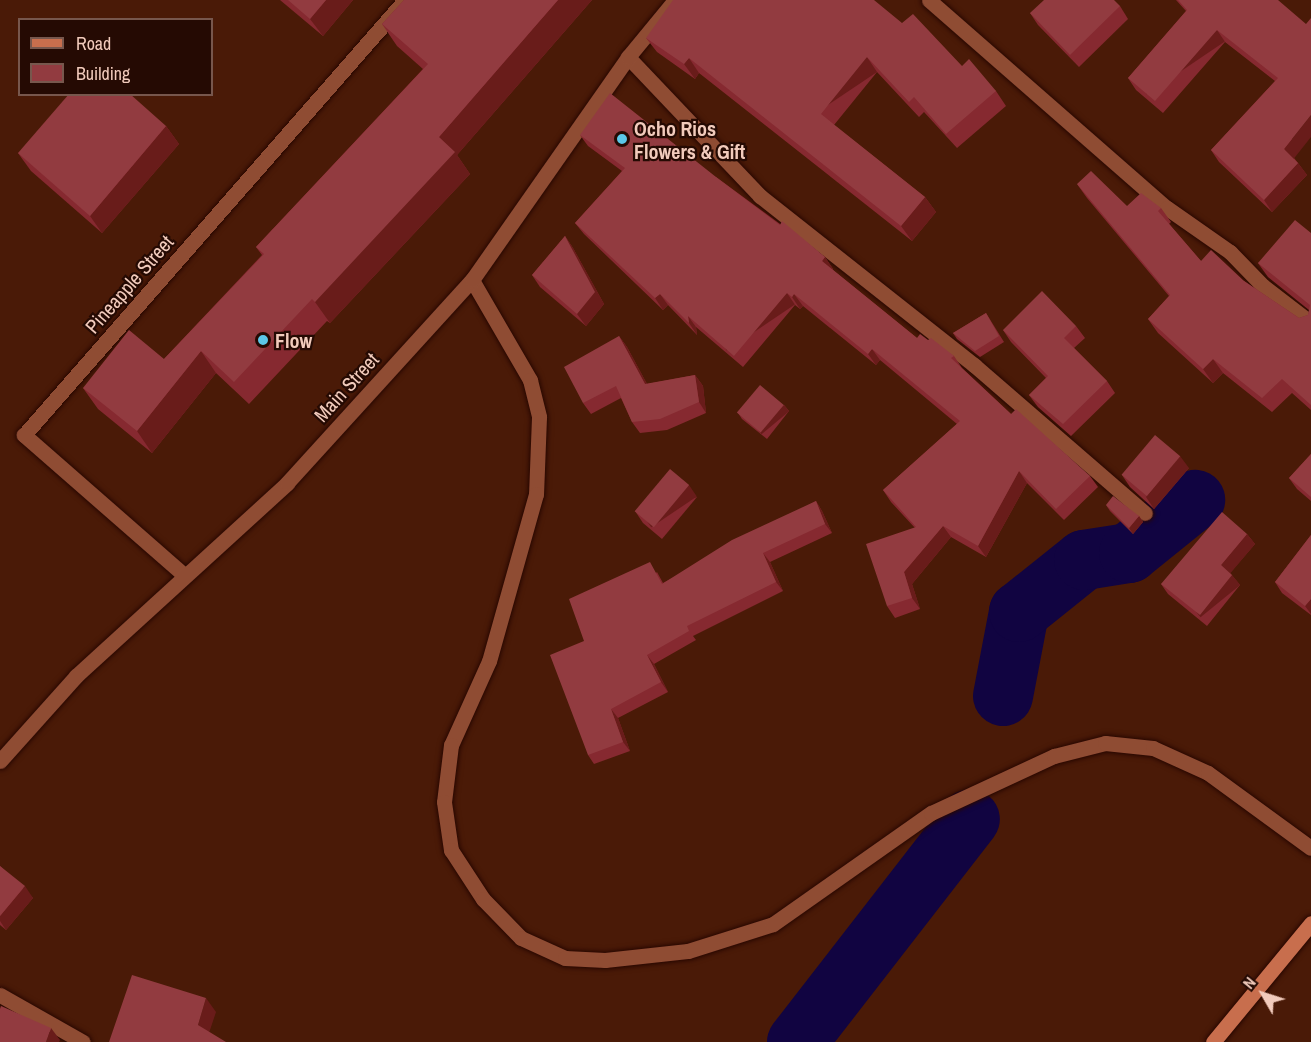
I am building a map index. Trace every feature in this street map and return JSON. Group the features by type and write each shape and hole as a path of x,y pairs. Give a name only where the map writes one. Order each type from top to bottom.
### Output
{"main road":[{"path":"1213,1042 1311,923"}],"street":[{"name":"Pineapple Street","path":"184,574 24,435 405,0"},
{"name":"Main Street","path":"0,761 76,676 184,574 286,483 472,280 628,57 675,0"},
{"path":"929,0 1167,208 1230,252 1263,286 1311,323"},
{"path":"628,57 759,196 974,365 1145,513"},
{"path":"472,280 530,380 539,417 536,494 489,661 451,745 444,802 451,850 483,899 521,938 564,958 605,960 688,951 773,924 931,813 1054,756 1105,743 1153,748 1208,773 1311,848"},
{"path":"0,995 82,1042"}],"building":[{"path":"288,0 326,0 310,19"},
{"path":"404,0 558,0 439,137 455,152 315,302 312,299 234,382 201,351 137,431 83,388 129,330 164,359 264,254 256,247 428,64 382,24"},
{"path":"673,0 874,0 902,23 913,14 962,66 969,59 996,91 946,134 914,97 909,102 867,57 821,114 925,197 901,226 689,58 684,64 646,38"},
{"path":"1044,0 1114,0 1120,6 1070,55 1030,13"},
{"path":"1178,0 1278,0 1306,24 1311,18 1311,115 1284,149 1298,163 1264,200 1211,150 1278,78 1217,30 1155,101 1128,78 1187,10"},
{"path":"610,93 780,225 782,221 825,257 822,261 917,338 920,334 928,340 931,338 954,356 951,358 1011,414 1016,409 1090,476 1056,509 1019,471 978,546 943,526 904,572 912,598 887,606 866,544 916,527 883,490 960,421 872,349 868,354 794,294 792,297 787,293 734,356 688,316 689,323 660,294 655,298 575,223 625,168 580,135"},
{"path":"67,96 132,96 166,126 90,216 18,153"},
{"path":"1091,171 1127,206 1141,193 1161,208 1158,211 1201,261 1211,250 1244,281 1299,318 1308,315 1310,305 1258,263 1295,220 1311,233 1311,405 1282,379 1262,398 1213,359 1203,369 1148,319 1170,295 1077,184"},
{"path":"565,236 595,292 577,314 532,275"},
{"path":"1042,291 1076,326 1064,338 1107,381 1063,424 1029,395 1048,376 1003,330"},
{"path":"986,313 999,336 975,351 953,333"},
{"path":"619,336 645,384 695,375 699,402 660,419 632,422 616,386 583,403 564,367"},
{"path":"760,385 784,405 761,433 737,413"},
{"path":"1155,435 1180,456 1147,496 1122,475"},
{"path":"1311,454 1311,497 1289,478"},
{"path":"670,469 689,485 654,527 635,511"},
{"path":"1113,496 1139,516 1129,528 1106,505"},
{"path":"816,501 825,524 763,553 776,582 687,626 689,631 647,655 661,682 611,709 623,742 588,755 550,655 584,641 569,599 650,562 662,584 732,540"},
{"path":"1222,512 1247,534 1221,565 1232,575 1200,615 1161,584"},
{"path":"1311,535 1311,599 1305,606 1275,582"},
{"path":"0,866 25,886 0,916"},
{"path":"132,975 206,998 198,1025 226,1042 109,1042"},
{"path":"1,1006 51,1028 46,1042 0,1042"}],"waterway":[{"path":"1003,696 1019,612 1084,560 1129,553 1195,500"},
{"path":"797,1042 970,819"}],"place":[{"name":"Ocho Rios Flowers & Gift","path":"622,139"},
{"name":"Flow","path":"263,340"}]}
